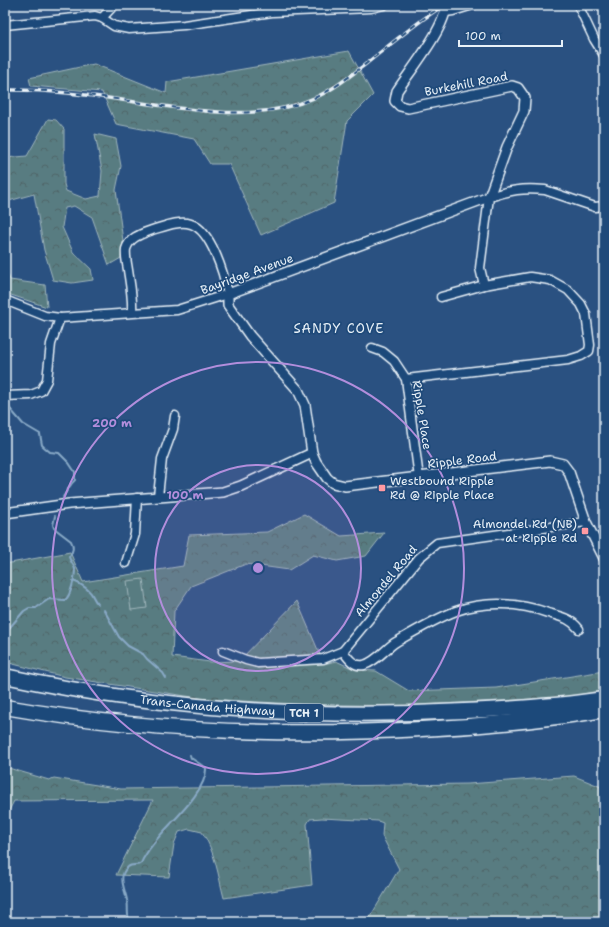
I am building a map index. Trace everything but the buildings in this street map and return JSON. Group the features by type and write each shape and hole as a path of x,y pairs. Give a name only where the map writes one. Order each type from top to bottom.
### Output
{"highway":[{"name":"Trans-Canada Highway","path":"5,676 44,684 122,696 237,709 309,713 387,714 447,712 559,704 604,699"},
{"name":"Trans-Canada Highway","path":"5,707 145,725 228,731 308,733 380,732 478,726 604,710"}],"street":[{"path":"102,18 114,5"},
{"path":"5,24 95,16 102,18 114,26 129,29 184,25 272,12 370,8 384,5"},
{"path":"446,8 453,11 473,5"},
{"path":"578,5 594,39 604,55"},
{"name":"Burkehill Road","path":"446,8 432,39 397,90 395,101 400,106 408,108 512,86 518,88 526,98 524,111 507,147 489,197 480,268 484,285"},
{"path":"489,197 521,189 545,190 596,207 604,206"},
{"name":"Bayridge Avenue","path":"5,300 45,316 60,318 184,309 489,197"},
{"path":"132,312 132,299 126,255 129,243 134,238 142,234 184,222 191,224 205,234 218,261 228,294"},
{"path":"406,379 568,360 581,356 589,351 590,345 586,314 581,304 568,290 550,280 530,277 484,285 441,297"},
{"name":"Ripple Road","path":"228,294 228,305 250,336 298,390 305,405 312,453 316,462 327,478 333,483 345,486 550,461 563,464 569,472 586,522"},
{"path":"5,396 31,395 41,391 47,380 51,344 60,318"},
{"name":"Ripple Place","path":"372,348 383,352 394,361 406,379 419,478"},
{"path":"158,496 162,459 173,429 175,416"},
{"path":"5,512 69,504 223,492 241,486 312,453"},
{"path":"126,564 135,534 137,498"},
{"path":"586,522 604,558"},
{"name":"Almondel Road","path":"223,651 258,663 323,659 343,651 419,558 436,543 586,522"},
{"path":"343,651 349,660 357,665 364,665 373,660 394,643 435,620 456,611 483,605 508,605 538,609 572,621 579,629"}],"green space":[{"path":"349,51 373,95 347,121 334,203 261,235 229,164 210,164 194,139 116,124 102,92 31,86 29,78 94,64 166,93 167,82"},
{"path":"48,119 56,120 64,129 64,184 66,191 86,199 100,196 102,171 95,134 116,139 121,166 116,190 123,241 121,258 109,265 92,217 74,206 65,208 62,227 73,252 91,269 93,280 72,283 53,280 44,250 34,194 5,202 5,158 27,156"},
{"path":"5,266 10,280 45,285 47,307 5,293"},
{"path":"304,514 341,536 384,533 366,556 337,561 313,555 289,570 246,564 191,586 174,611 172,657 210,662 239,661 297,601 324,664 336,661 356,670 376,671 409,691 496,688 604,671 604,690 573,696 401,706 296,704 205,699 65,677 5,662 5,564 70,552 83,582 183,566 189,535 267,532"},
{"path":"143,579 147,608 131,610 127,581"},
{"path":"5,767 49,780 54,778 121,789 468,784 574,776 604,788 604,922 367,922 399,869 382,836 383,823 378,821 322,818 310,819 307,824 312,885 224,898 216,864 206,839 202,832 189,829 179,832 174,844 169,877 116,875 153,800 14,801 5,818"}],"waterway":[{"path":"5,403 23,424 40,434 42,445 44,447 50,452 59,453 69,463 75,472 75,480 63,497"},
{"path":"5,633 24,611 29,608 36,608 49,599 65,600 69,594 75,572 69,557 73,545 71,541 54,528 53,525 55,516"},
{"path":"73,581 87,589 98,604"},
{"path":"104,610 119,637 128,646 143,654 163,673 166,678"},
{"path":"130,922 122,878 123,874 128,867 138,865 142,862 153,844 188,805 201,786 205,777 206,768 191,758 190,755"}],"railway":[{"path":"5,90 37,90 70,93 202,111 248,112 293,106 314,98 335,87 414,26 444,5"}],"place":[{"name":"Westbound Ripple Rd @ Ripple Place","path":"382,488"},
{"name":"Almondel Rd (NB) at Ripple Rd","path":"585,531"}],"district":[{"name":"SANDY COVE","path":"339,328"}]}
